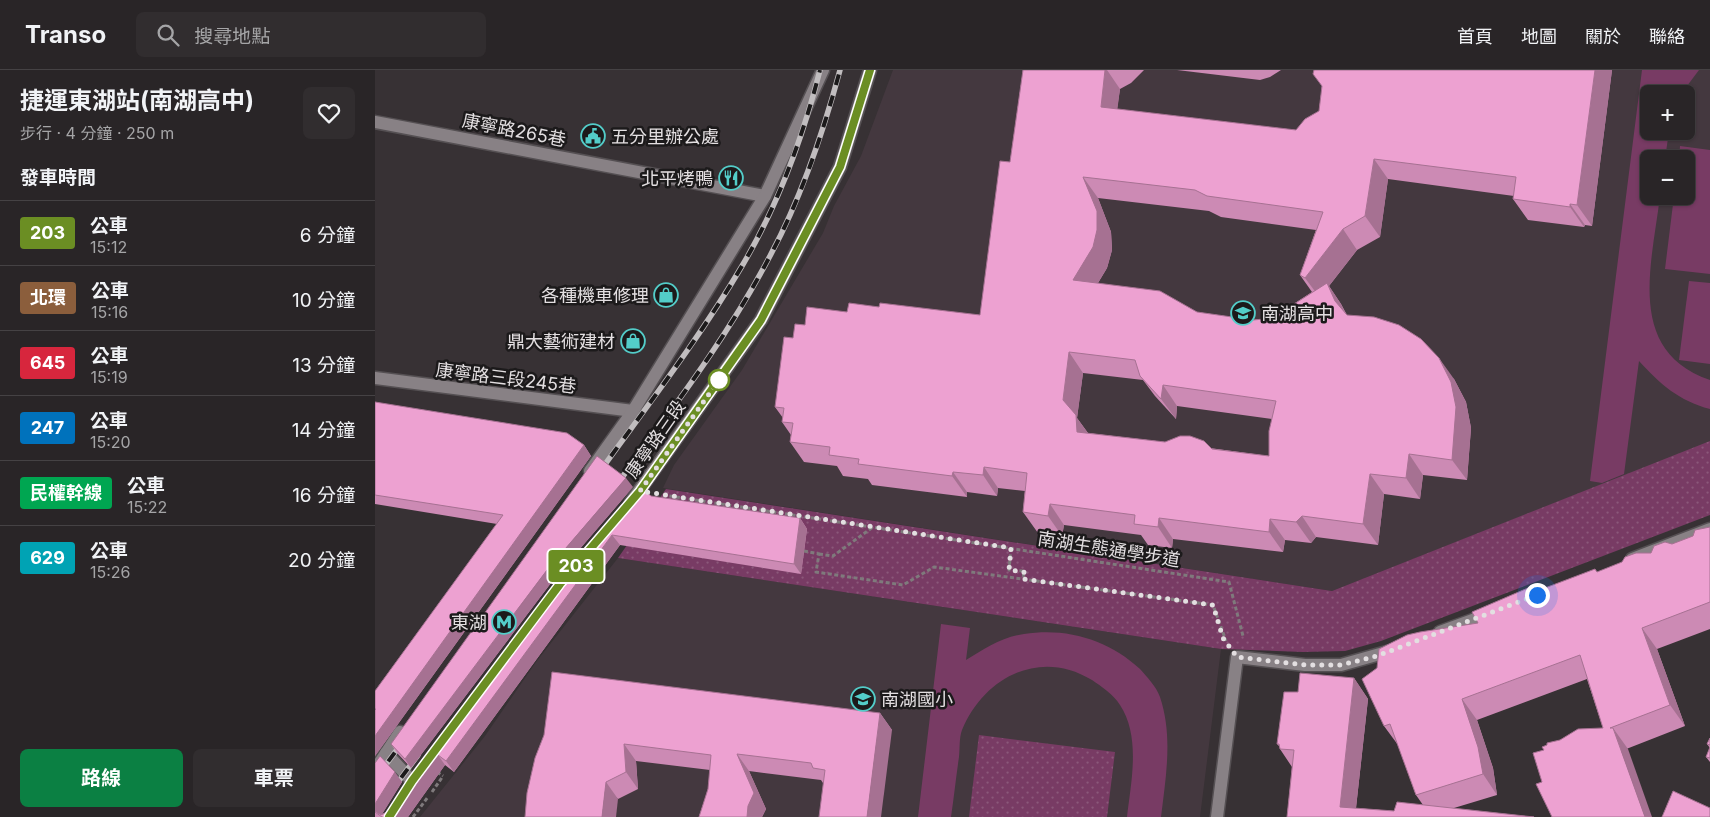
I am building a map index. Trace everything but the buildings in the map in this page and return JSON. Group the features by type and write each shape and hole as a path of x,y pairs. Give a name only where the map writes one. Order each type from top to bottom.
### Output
{"main road":[{"name":"康寧路三段","path":"581,483 633,411 765,196 823,70"},
{"name":"康寧路三段","path":"621,513 640,491 761,320 840,167 871,70"},
{"name":"康寧路265巷","path":"375,122 765,196"},
{"name":"康寧路三段245巷","path":"375,378 633,411"},
{"path":"1620,564 1710,529"},
{"path":"1431,636 1503,609"},
{"path":"1217,817 1237,657 1305,665 1341,665 1377,656 1404,646"},
{"path":"375,770 380,753 409,721"},
{"path":"380,753 415,777 403,795"}],"path":[{"name":"南湖生態通學步道","path":"640,491 1229,582 1245,644 1237,657"},
{"path":"804,551 833,556 873,527"},
{"path":"1011,548 1009,570 1024,572 1023,579"},
{"path":"819,554 816,572 903,585 934,567 1213,605 1223,638 1237,657"},
{"path":"436,771 443,776"}],"shaded area":[{"name":"南湖高中","path":"893,70 1710,70 1710,442 1332,591 663,488 674,465 742,370 823,233 834,206 861,156"},
{"path":"1642,70 1699,70 1688,85 1640,85"},
{"path":"1640,86 1640,140 1668,140 1666,150 1640,150 1640,205 1659,205 1650,276 1650,303 1655,327 1665,349 1683,367 1710,380 1710,409 1699,406 1671,391 1639,361 1624,474 1602,483 1590,481"},
{"path":"1680,146 1710,150 1710,274 1665,269 1673,205 1695,205 1695,150 1680,150"},
{"path":"1689,281 1710,283 1710,364 1679,360"},
{"path":"1710,441 1710,515 1381,641 1345,651 1303,652 1221,649 618,558 666,489 1332,591"},
{"name":"南湖國小","path":"618,558 1221,649 1200,817 420,817 485,736 536,662"},
{"path":"941,624 970,628 966,660 993,644 1008,638 1040,632 1056,632 1071,634 1101,643 1115,650 1140,669 1160,697 1166,726 1167,756 1161,817 1127,817 1133,760 1131,731 1120,705 1107,691 1092,680 1072,671 1053,667 1034,668 1016,673 999,682 984,695 972,711 961,733 951,817 918,817"},
{"path":"979,735 1115,752 1107,817 969,817"}],"railway":[{"path":"598,474 690,346 755,243 788,171 806,121 820,70"},
{"path":"615,487 717,344 771,254 811,164 840,70"},
{"path":"375,779 405,739"},
{"path":"375,813 418,755"}],"bus line":[{"name":"203","path":"389,817 412,781 560,584 640,491 761,320 840,167 870,70"}],"place":[{"name":"五分里辦公處","path":"593,136"},
{"name":"北平烤鴨","path":"731,178"},
{"name":"各種機車修理","path":"666,295"},
{"name":"南湖高中","path":"1243,313"},
{"name":"鼎大藝術建材","path":"633,341"},
{"name":"東湖","path":"504,622"},
{"name":"南湖國小","path":"863,699"}],"route":[{"path":"719,380 640,491 1011,548 1009,570 1024,572 1023,579 1213,605 1223,638 1237,657 1305,665 1341,665 1377,656 1537,595"}]}
